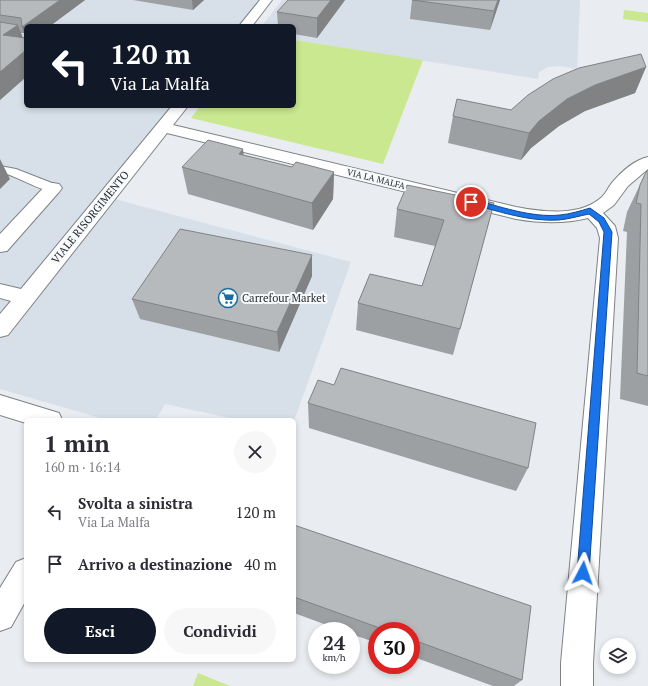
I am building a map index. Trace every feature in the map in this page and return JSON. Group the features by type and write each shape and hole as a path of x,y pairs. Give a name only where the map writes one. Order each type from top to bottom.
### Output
{"street":[{"path":"247,24 266,0"},
{"name":"VIALE RISORGIMENTO","path":"0,329 24,297 178,108"},
{"name":"VIA LA MALFA","path":"163,127 516,213 534,216 560,217 590,211"},
{"path":"577,686 577,663 609,238 606,226 590,211 608,200 619,186 648,162"},
{"path":"0,246 53,188"},
{"path":"0,291 24,297"},
{"path":"0,405 43,418"},
{"path":"0,616 24,575"}],"lane":[{"path":"0,169 12,171 53,188"}],"shaded area":[{"path":"0,0 262,0 242,24 24,24 24,108 173,108 0,320"},
{"path":"282,0 580,0 577,69 560,66 548,67 539,72 538,79 296,40 296,24 264,24"},
{"path":"107,197 351,262 295,418 230,418 165,404 157,418 100,418 0,389 0,329"}],"green space":[{"path":"624,10 648,13 648,22 623,19"},
{"path":"296,40 423,60 383,164 191,118 198,108 296,108"},
{"path":"198,673 230,686 193,686"}],"building":[{"path":"0,0 60,0 26,24 24,24 22,27 21,18 0,15"},
{"path":"288,0 331,0 317,18 277,12"},
{"path":"412,0 498,0 494,11"},
{"path":"0,22 18,25 3,35 24,38 24,52 0,72"},
{"path":"641,54 646,67 595,85 567,99 539,121 529,133 453,116 457,99 511,110 528,95 553,79 579,68"},
{"path":"208,140 243,149 239,154 292,167 296,162 334,172 312,203 182,167"},
{"path":"648,170 648,376 637,373 641,204 636,203 640,185"},
{"path":"407,185 494,203 460,329 358,303 370,274 422,286 444,220 397,209"},
{"name":"Carrefour Market","path":"180,229 312,255 277,332 132,299"},
{"path":"341,368 536,423 528,468 308,403 318,380 334,385"},
{"path":"296,526 531,606 522,680 420,642 420,622 368,622 368,624 296,598"}],"place":[{"name":"Carrefour Market","path":"228,298"}],"route":[{"path":"471,202 516,213 546,217 560,217 590,211 602,220 608,232 609,238 583,573"}]}
